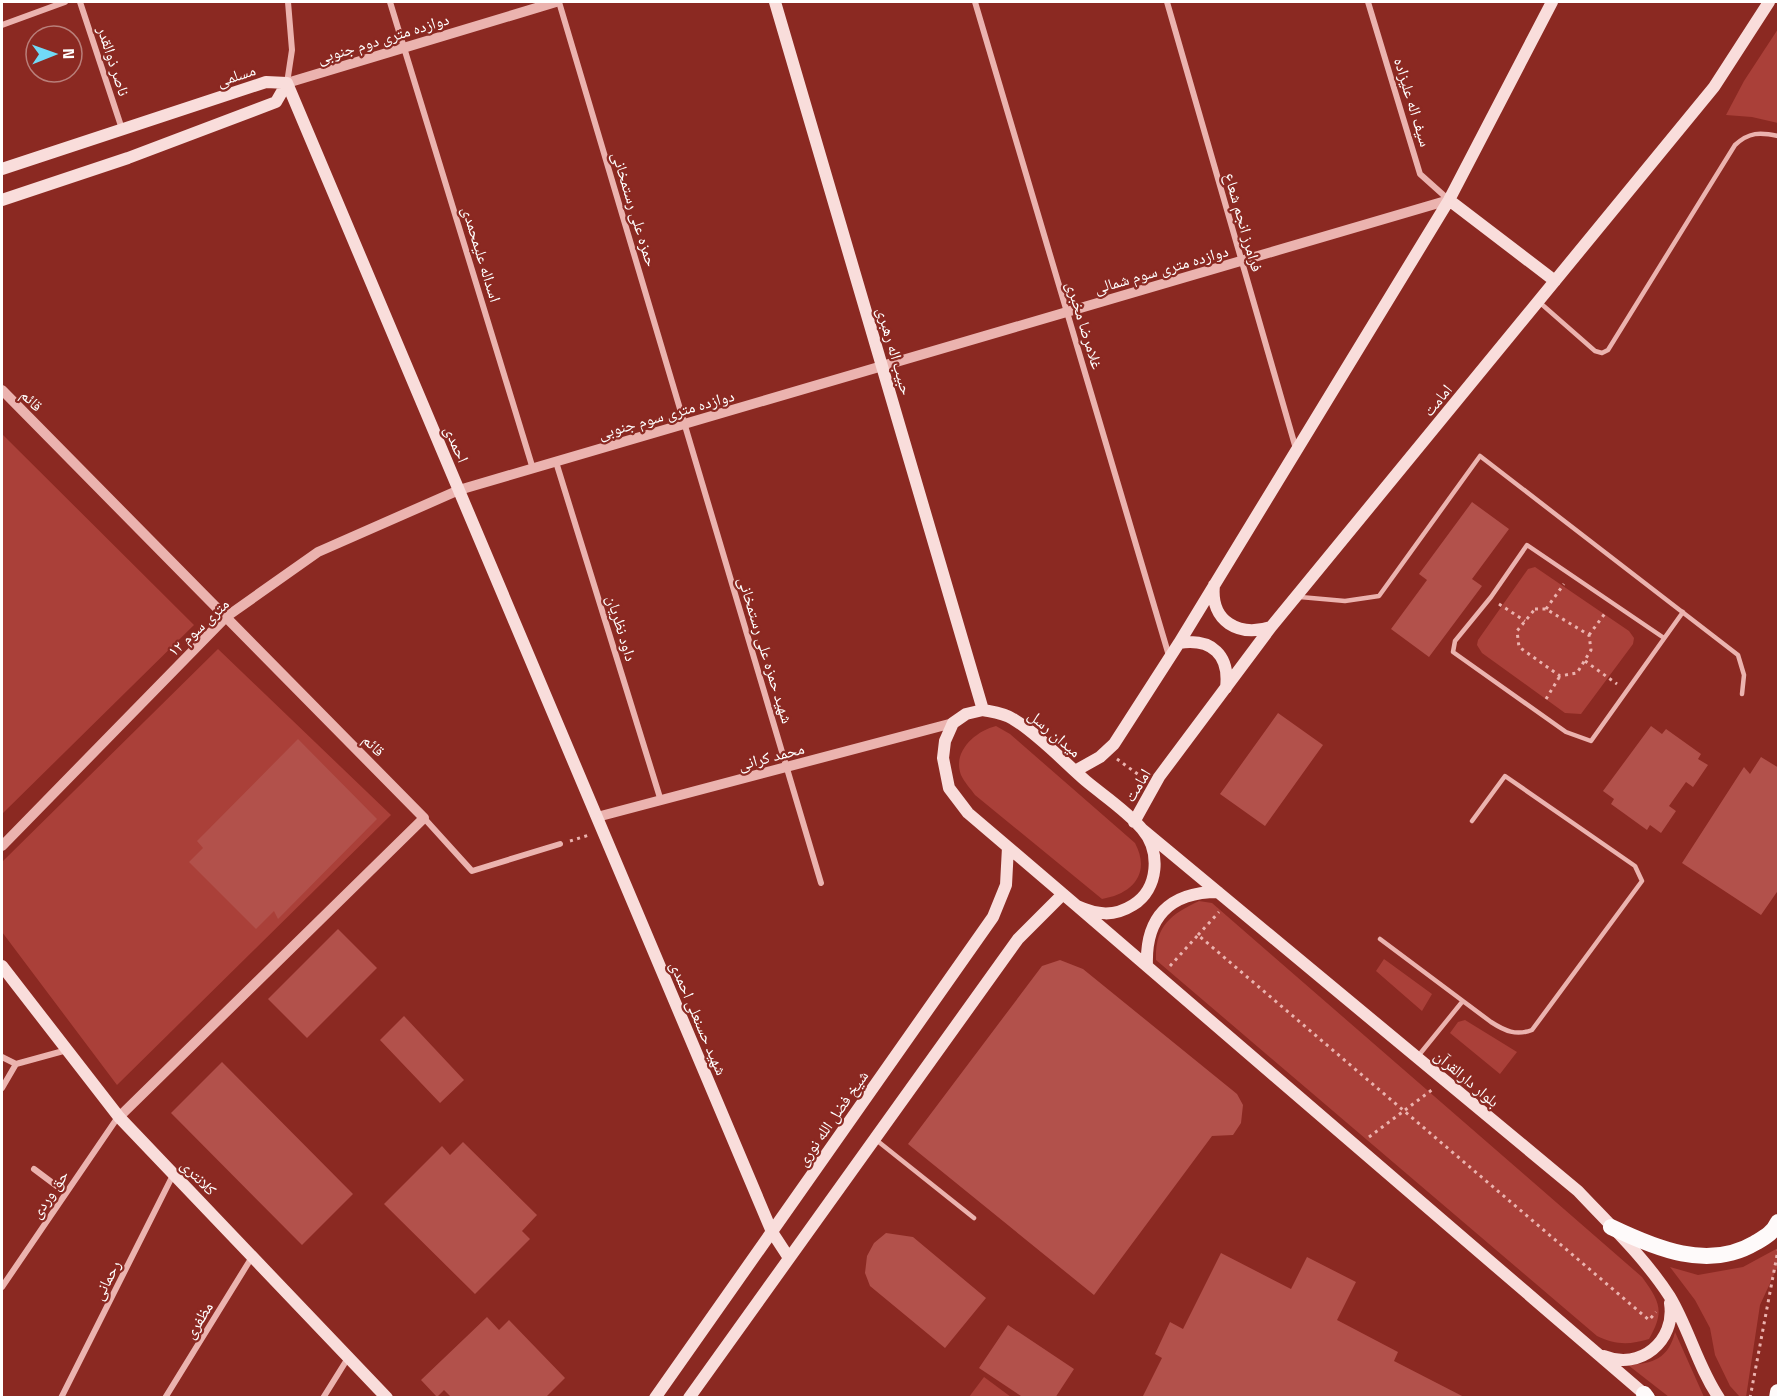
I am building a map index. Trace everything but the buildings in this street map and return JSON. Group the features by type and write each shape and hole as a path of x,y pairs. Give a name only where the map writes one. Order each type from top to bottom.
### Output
{"highway":[{"path":"1611,1227 1653,1247 1680,1254 1711,1256 1745,1249 1774,1232 1779,1222"},
{"path":"1777,1398 1779,1392"}],"main road":[{"name":"حبیب اله رهبری","path":"775,2 983,710"},
{"path":"1075,771 1107,751 1126,727 1179,643 1214,581 1449,200 1552,2"},
{"name":"امامت","path":"1138,825 1154,786 1271,627 1714,87 1769,2"},
{"name":"مسلمی","path":"2,169 266,82 287,83"},
{"path":"2,200 128,158 276,102 287,83"},
{"name":"احمدی","path":"287,83 597,817"},
{"path":"1449,200 1555,281"},
{"path":"1214,581 1213,596 1217,611 1227,623 1241,630 1256,632 1271,627"},
{"path":"1179,643 1195,640 1211,646 1222,657 1228,673 1226,689"},
{"path":"953,723 966,714 983,710"},
{"name":"میدان رسل","path":"953,723 945,741 943,758 949,788 968,813 1077,906 1092,913 1108,914 1131,906 1148,890 1154,874 1155,858 1138,825 1013,719 983,710"},
{"name":"شهید حسنعلی احمدی","path":"597,817 772,1232 789,1258"},
{"name":"بلوار دارالقرآن","path":"1138,825 1578,1191 1636,1252 1670,1297 1710,1384 1719,1398"},
{"name":"شیخ فضل الله نوری","path":"655,1398 993,917 1006,885 1008,847"},
{"path":"1147,966 1146,946 1152,927 1163,910 1179,898 1188,895 1198,892 1218,892"},
{"path":"689,1398 1018,939 1063,894"},
{"path":"1077,906 1646,1396"},
{"name":"کلانتری","path":"2,966 119,1117 387,1398"},
{"path":"1597,1354 1613,1360 1630,1360 1646,1355 1659,1345 1668,1331 1672,1314 1670,1297"}],"street":[{"path":"2,25 65,2"},
{"name":"ناصر ذوالقدر","path":"80,2 122,129"},
{"path":"287,83 292,50 288,2"},
{"name":"اسداله علیمحمدی","path":"390,2 533,469"},
{"name":"دوازده متری دوم جنوبی","path":"287,83 558,2"},
{"name":"حمزه علی رستمخانی","path":"558,2 685,424"},
{"name":"غلامرضا مخبری","path":"975,2 1169,656"},
{"name":"فرامرز انجم شعاع","path":"1167,2 1296,449"},
{"name":"سیف اله علیزاده","path":"1368,2 1420,174 1449,200"},
{"name":"دوازده متری سوم شمالی","path":"882,366 1449,200"},
{"name":"دوازده متری سوم جنوبی","path":"459,490 882,366"},
{"name":"قائم","path":"2,390 424,818"},
{"name":"شهید حمزه علی رستمخانی","path":"685,424 821,883"},
{"name":"داود نظریان","path":"556,462 661,801"},
{"name":"۱۲ متری سوم","path":"2,846 226,617 318,552 459,490"},
{"name":"محمد کرانی","path":"597,817 953,723"},
{"path":"119,1117 424,818 472,870 560,844"},
{"path":"2,1057 16,1064 67,1050"},
{"path":"2,1088 16,1064"},
{"name":"حق وردی","path":"2,1287 119,1117"},
{"path":"34,1169 66,1192"},
{"name":"رحمانی","path":"61,1398 174,1174"},
{"name":"مظفری","path":"165,1398 253,1257"},
{"path":"323,1398 349,1357"}],"lane":[{"path":"1538,301 1595,351 1602,353 1608,350 1735,145 1745,136 1760,132 1779,136"},
{"path":"1297,596 1345,601 1379,596 1480,456 1738,655 1744,675 1742,694"},
{"path":"1664,638 1527,545 1491,597 1455,641 1453,652 1566,732 1591,741 1625,690 1664,638 1683,612"},
{"path":"1380,939 1462,1002 1505,1031 1520,1034 1532,1030 1642,881 1635,866 1505,776 1472,821"},
{"path":"1417,1058 1462,1002"},
{"path":"875,1139 975,1218"}],"path":[{"path":"1546,609 1571,574"},
{"path":"1491,597 1525,621"},
{"path":"1589,635 1546,609 1535,609 1517,631 1519,647 1560,676 1577,673 1591,650 1589,635 1612,604"},
{"path":"1585,661 1625,690"},
{"path":"1546,699 1560,676"},
{"path":"1107,751 1154,786"},
{"path":"560,844 602,831"},
{"path":"1160,977 1230,901"},
{"path":"1198,935 1649,1320 1670,1297"},
{"path":"1356,1146 1444,1080"},
{"path":"1750,1398 1779,1250"}],"shaded area":[{"path":"1778,29 1778,123 1752,117 1726,115 1744,81"},
{"path":"2,434 194,625 2,814"},
{"path":"1535,567 1629,631 1634,638 1633,644 1581,714 1565,713 1482,653 1477,645 1478,640 1528,569"},
{"path":"218,649 391,815 117,1085 2,932 2,862"},
{"path":"996,726 1010,734 1135,843 1141,864 1140,873 1130,887 1102,899 975,795 961,775 960,758 963,750 974,737"},
{"path":"1199,901 1212,903 1642,1277 1653,1293 1659,1314 1649,1339 1623,1343 1597,1336 1156,960 1158,938 1166,923 1180,911"},
{"path":"1384,959 1432,994 1422,1011 1376,971"},
{"path":"1465,1020 1517,1052 1500,1074 1450,1033 1458,1022"},
{"path":"1778,1248 1778,1266 1760,1305 1746,1397 1740,1397 1730,1386 1715,1355 1710,1328 1695,1300 1670,1267 1698,1275 1743,1267"},
{"path":"1675,1332 1704,1397 1669,1397 1628,1365 1659,1358 1669,1348"},
{"path":"984,1377 1011,1397 969,1397"}]}
